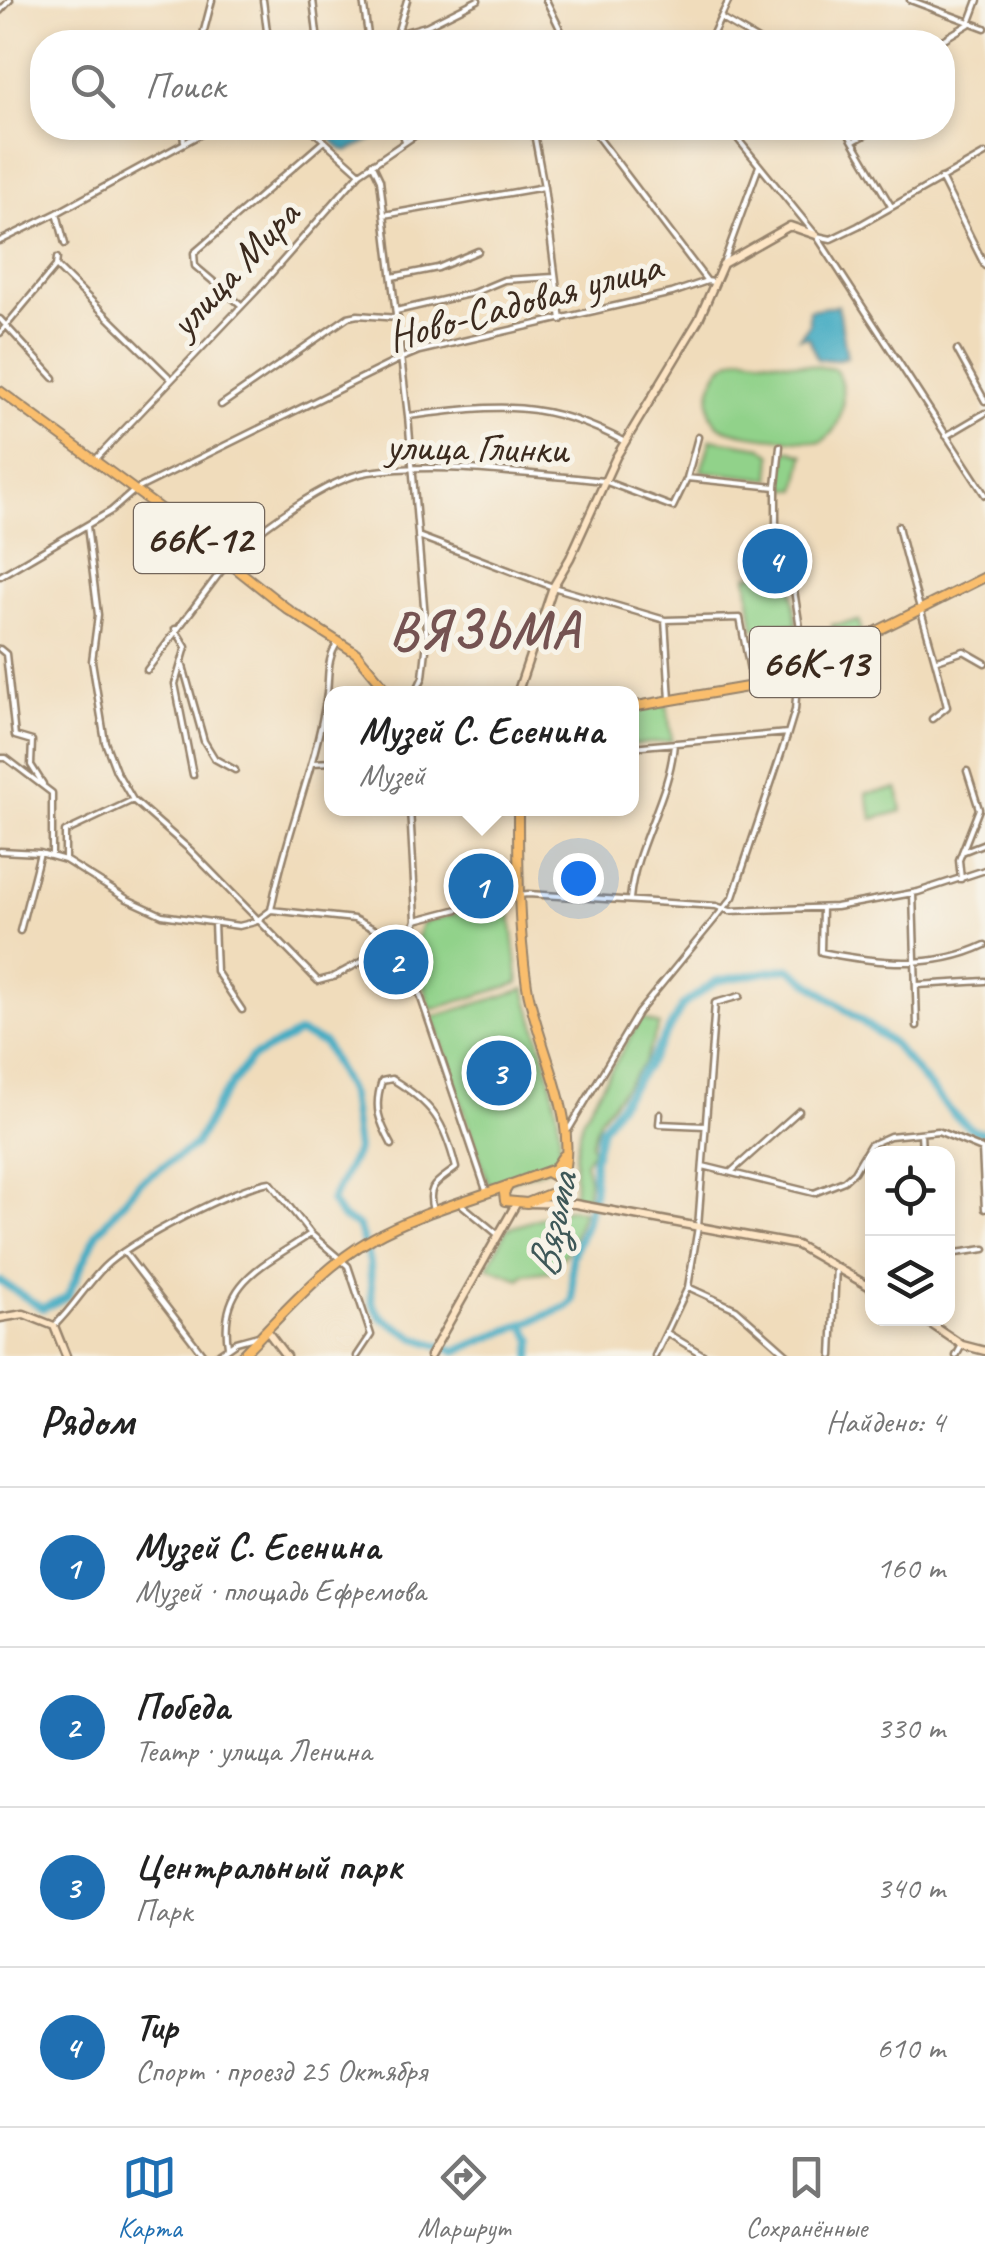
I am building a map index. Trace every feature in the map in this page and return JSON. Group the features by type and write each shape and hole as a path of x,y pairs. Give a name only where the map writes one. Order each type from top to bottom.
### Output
{"main road":[{"name":"66К-12","path":"0,391 290,610 368,664 384,686"},
{"name":"66К-13","path":"639,706 753,686 802,668 985,577"},
{"path":"484,1194 512,1204 526,1204 552,1194 561,1184 566,1146 566,1133 528,991 516,895 518,816"},
{"path":"241,1356 346,1256 370,1240 433,1211 547,1172 559,1165 566,1146"},
{"path":"547,1172 557,1176 561,1184"},
{"path":"509,1184 504,1193 512,1204"}],"street":[{"path":"0,11 10,0"},
{"path":"204,30 212,0"},
{"path":"263,0 267,30"},
{"path":"313,0 317,30"},
{"path":"363,0 368,30"},
{"path":"399,30 406,0"},
{"path":"412,30 478,0"},
{"path":"546,0 560,30"},
{"path":"716,30 728,0"},
{"path":"910,0 985,28"},
{"path":"955,33 969,24 978,0"},
{"path":"722,18 742,30"},
{"path":"535,140 562,320"},
{"path":"599,140 711,282"},
{"path":"738,140 816,235 985,495"},
{"path":"0,241 58,214 184,141"},
{"name":"улица Мира","path":"94,461 360,173 406,141"},
{"path":"854,141 891,206"},
{"path":"241,305 195,266 194,254 324,142 360,173"},
{"path":"723,264 790,226 831,238 985,154"},
{"path":"372,163 380,180 413,470 428,641 418,686"},
{"path":"520,686 553,587 625,442 699,319 759,166"},
{"path":"941,178 985,266"},
{"path":"384,215 544,187"},
{"path":"58,214 65,244"},
{"path":"392,277 438,268 478,251"},
{"path":"0,333 56,266 57,258"},
{"path":"56,266 171,379"},
{"path":"396,311 472,293 504,280 554,277"},
{"name":"Ново-Садовая улица","path":"0,576 110,511 135,490 402,358 711,282"},
{"path":"221,405 348,317 398,318"},
{"path":"0,319 54,378"},
{"path":"958,350 985,400"},
{"path":"408,416 476,408 540,408 586,420 625,442"},
{"path":"946,436 985,413"},
{"path":"698,437 686,478 776,486"},
{"path":"566,1133 638,1013 688,948 726,909 788,734 802,668 788,552 776,538 780,446"},
{"name":"улица Глинки","path":"146,670 227,561 262,527 334,485 366,473 413,470 604,481 673,508 686,478"},
{"path":"86,524 98,616 92,661 105,742 116,771 133,800 190,850 318,982 333,978 411,935 416,920 410,816"},
{"path":"898,526 948,707 932,720"},
{"path":"418,536 553,587 665,620 740,618 753,686"},
{"path":"665,620 670,701"},
{"path":"175,629 186,648 175,684 193,775"},
{"path":"327,686 328,656 338,642"},
{"path":"1,648 6,654 15,736 32,741 31,765 43,784"},
{"path":"937,660 964,651 985,663"},
{"path":"182,662 204,741 215,759 235,770"},
{"path":"0,851 40,853 64,860 162,915 239,926 259,919 270,910 313,763 324,710"},
{"path":"639,747 788,734"},
{"path":"630,899 641,845 672,768 674,744"},
{"path":"0,758 6,758 52,793 52,856"},
{"path":"313,763 324,762"},
{"path":"961,879 962,852 979,808 967,771"},
{"path":"64,860 65,832 133,800"},
{"path":"976,814 985,811"},
{"path":"962,852 985,843"},
{"path":"20,931 40,853"},
{"path":"416,920 516,895 630,899 726,909 822,908 913,893 985,870"},
{"path":"913,893 917,1026"},
{"path":"822,908 821,952 917,964 960,957 985,946"},
{"path":"270,910 354,919 400,942 484,1194"},
{"path":"214,923 216,971 242,1010"},
{"path":"917,984 985,981"},
{"path":"655,1356 688,1288 698,1227 715,1003 740,996"},
{"path":"392,1144 377,1116 376,1099 382,1081 392,1078 431,1106 447,1134 456,1168 432,1186 429,1195 433,1211"},
{"path":"732,1172 799,1112"},
{"path":"660,1114 659,1124 706,1126"},
{"path":"703,1166 814,1193 854,1172 870,1145 890,1136 938,1131 984,1149 985,1209"},
{"path":"921,1133 922,1146"},
{"path":"54,1326 106,1265 240,1191 270,1182 311,1234 346,1256 371,1335 357,1356"},
{"path":"561,1184 576,1204"},
{"path":"458,1202 500,1236"},
{"path":"432,1354 500,1236 512,1204"},
{"path":"526,1204 576,1204 797,1245 865,1284"},
{"path":"228,1346 224,1322 235,1293 252,1274 311,1234"},
{"path":"955,1253 985,1248"},
{"path":"125,1253 204,1356"},
{"path":"832,1356 836,1266"},
{"path":"688,1288 736,1309 789,1356"},
{"path":"0,1318 24,1314 54,1326 66,1356"},
{"path":"934,1326 962,1345 985,1352"},
{"path":"216,1356 228,1346 265,1333 286,1356"},
{"path":"667,1334 705,1356"},
{"path":"956,1356 962,1345"}],"green space":[{"path":"745,356 835,369 842,387 842,409 828,437 820,442 766,437 717,424 710,408 715,378 727,362"},
{"path":"711,439 762,447 772,455 770,479 701,471"},
{"path":"789,450 804,455 797,490 782,484"},
{"path":"789,569 797,625 754,629 747,576"},
{"path":"859,621 861,632 834,644 832,625"},
{"path":"667,704 672,741 639,744 639,709"},
{"path":"898,789 902,811 873,819 866,793"},
{"path":"509,899 519,983 431,1010 413,951 422,923"},
{"path":"525,989 556,1106 559,1151 555,1166 492,1186 433,1017"},
{"path":"641,1018 659,1025 644,1063 600,1118 591,1144 593,1149 585,1163 589,1177 586,1202 574,1199 575,1156 582,1120"},
{"path":"570,1208 583,1211 570,1248 552,1271 525,1274 520,1279 488,1267 507,1229"}],"water":[{"path":"332,140 371,140 348,151"},
{"path":"838,305 847,357 817,359 809,337 799,338 809,325 809,310"}],"waterway":[{"name":"Вязьма","path":"0,1281 42,1308 67,1297 97,1233 140,1182 195,1145 218,1103 251,1058 299,1033 324,1043 350,1095 357,1150 331,1201 342,1218 358,1226 370,1262 372,1302 381,1317 416,1338 456,1351 567,1307 573,1300 572,1257 594,1190 594,1158 602,1128 649,1063 683,1005 716,981 789,968 893,1044 953,1114 974,1131 985,1133"},
{"path":"523,1324 533,1340 531,1356"}],"place":[{"name":"Тир","path":"775,561"},
{"name":"Музей С. Есенина","path":"481,886"},
{"name":"Победа","path":"396,962"},
{"name":"Центральный парк","path":"499,1073"}],"district":[{"name":"ВЯЗЬМА","path":"485,629"}]}
